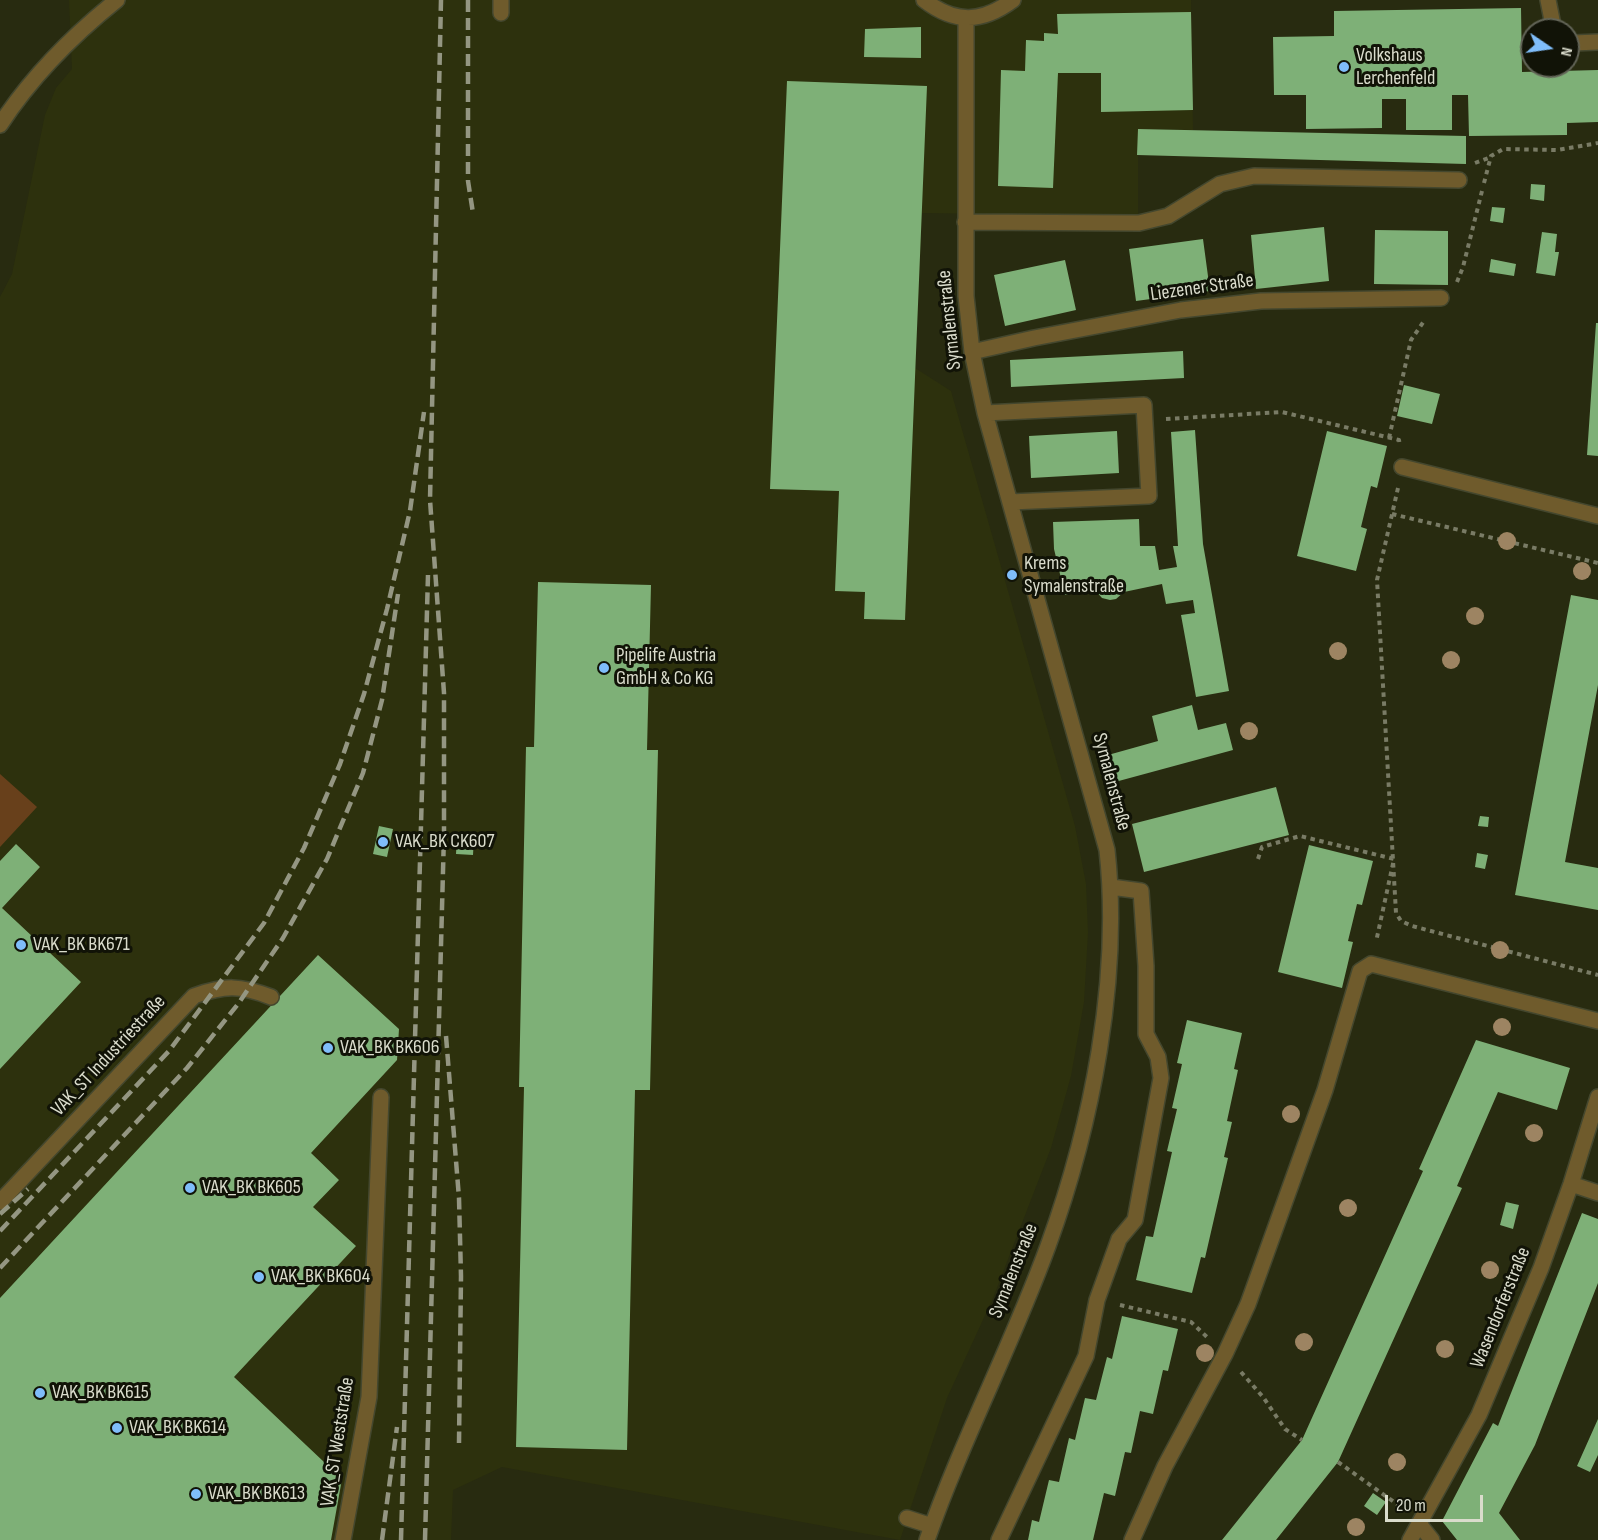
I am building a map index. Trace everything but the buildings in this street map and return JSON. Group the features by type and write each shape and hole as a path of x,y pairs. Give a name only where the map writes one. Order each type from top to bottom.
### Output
{"street":[{"path":"0,125 44,67 81,29 117,0"},
{"path":"924,0 939,12 966,18 995,13 1013,0"},
{"path":"1548,0 1552,18"},
{"name":"Symalenstraße","path":"929,1533 1048,1246 1077,1156 1093,1082 1105,1005 1111,937 1111,887 1107,850 985,413 972,352 966,296 966,18"},
{"path":"1580,43 1598,42"},
{"path":"965,222 1139,224 1168,216 1220,184 1254,176 1459,180"},
{"name":"Liezener Straße","path":"972,352 1180,310 1261,301 1441,298"},
{"path":"985,413 1144,405 1149,496 1010,502"},
{"path":"1402,467 1598,516"},
{"path":"999,1540 1086,1356 1097,1300 1104,1280 1119,1239 1135,1220 1161,1078 1158,1057 1146,1034 1146,966 1141,891 1111,887"},
{"path":"1132,1540 1165,1466 1225,1354 1248,1304 1325,1090 1360,971 1371,964 1598,1021"},
{"name":"VAK_ST Industriestraße","path":"0,1202 194,996 217,988 249,989 271,997"},
{"name":"VAK_ST Weststraße","path":"343,1540 369,1397 381,1097"},
{"name":"Wasendorferstraße","path":"1410,1540 1479,1415 1541,1268 1571,1184 1598,1097"},
{"path":"1571,1184 1598,1192"},
{"path":"907,1518 929,1533"},
{"path":"1420,1525 1432,1540"}],"path":[{"path":"1389,438 1411,340 1441,298 1454,288 1463,267 1491,156 1503,150 1557,150 1598,143"},
{"path":"1145,420 1282,412 1399,440 1402,467 1377,580 1396,913 1401,921 1412,926 1598,975"},
{"path":"1392,514 1598,563"},
{"path":"1258,859 1262,847 1300,836 1394,860"},
{"path":"1371,964 1394,860"},
{"path":"1338,1462 1405,1510 1420,1525"}],"shaded area":[{"path":"69,0 1191,0 1193,130 1138,129 1138,216 922,213 915,368 951,391 1075,826 1086,884 1088,933 1084,1002 1071,1076 1051,1148 993,1298 947,1398 900,1540 502,1467 453,1490 451,1540 0,1540 0,297 12,274 45,115 56,88 72,69"},
{"path":"0,774 37,807 0,847"}],"railway":[{"path":"425,1540 444,834 444,693 430,500 441,0"},
{"path":"468,0 468,181 473,213"},
{"path":"0,1231 169,1051 264,923 304,848 340,764 364,694 410,511 424,412"},
{"path":"401,1540 428,575"},
{"path":"0,1268 187,1068 238,1004 283,938 327,859 363,773 382,700 398,594"},
{"path":"446,1036 459,1198 461,1276 459,1443"},
{"path":"0,1214 28,1189"},
{"path":"382,1540 397,1427"}],"place":[{"name":"Volkshaus Lerchenfeld","path":"1344,67"},
{"name":"Krems Symalenstraße","path":"1012,575"},
{"name":"Pipelife Austria GmbH & Co KG","path":"604,668"},
{"name":"VAK_BK CK607","path":"383,842"},
{"name":"VAK_BK BK671","path":"21,945"},
{"name":"VAK_BK BK606","path":"328,1048"},
{"name":"VAK_BK BK605","path":"190,1188"},
{"name":"VAK_BK BK604","path":"259,1277"},
{"name":"VAK_BK BK615","path":"40,1393"},
{"name":"VAK_BK BK614","path":"117,1428"},
{"name":"VAK_BK BK613","path":"196,1494"}]}
